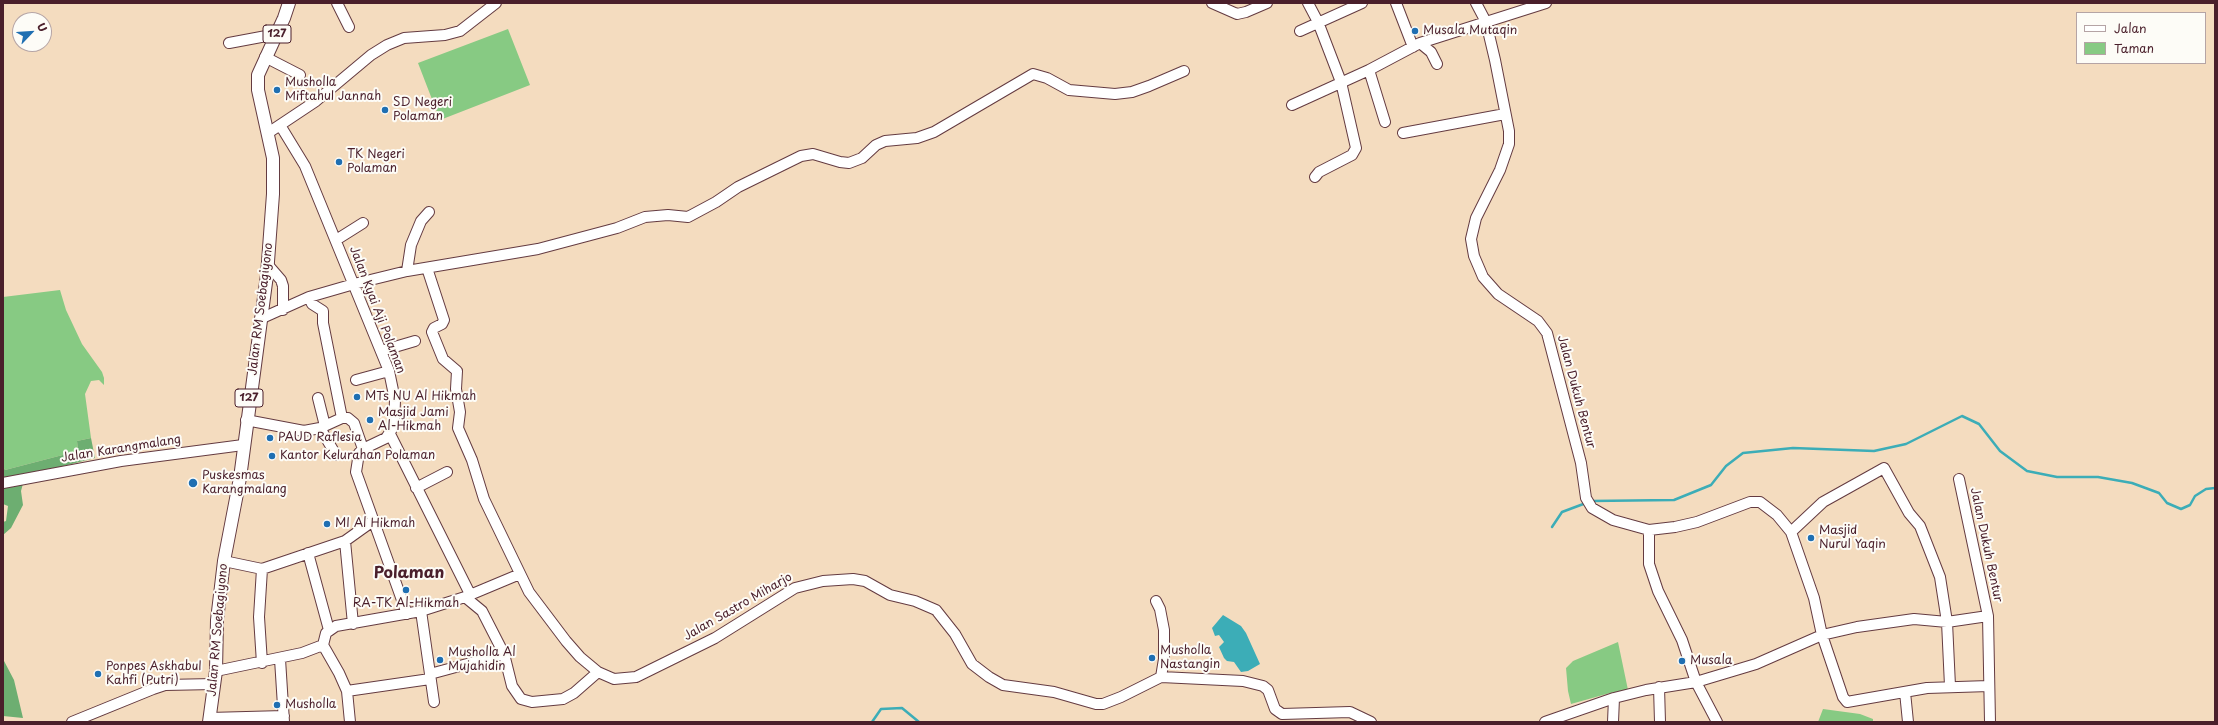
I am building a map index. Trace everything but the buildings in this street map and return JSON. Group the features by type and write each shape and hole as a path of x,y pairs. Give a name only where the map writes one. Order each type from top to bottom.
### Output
{"main road":[{"name":"127","path":"261,65 277,34 289,3"},
{"name":"Jalan RM Soebagiyono","path":"209,720 216,671 218,620 224,561 240,478 246,420 268,265 274,172 268,134 258,90 261,65"}],"street":[{"path":"337,3 348,27"},
{"path":"268,134 316,101 371,55 387,45 404,38 445,35 460,30 496,3"},
{"path":"1212,3 1237,14 1246,12 1266,3"},
{"path":"1308,3 1318,22 1341,82 1356,150 1319,172 1315,177"},
{"path":"1300,32 1318,22 1362,3"},
{"path":"1396,3 1417,45 1431,52 1437,64"},
{"name":"Jalan Dukuh Bentur","path":"1476,3 1486,22 1505,114 1509,144 1500,170 1476,218 1471,239 1474,256 1483,277 1498,294 1538,321 1547,333 1581,463 1586,498 1592,508 1613,520 1649,530 1675,528 1697,522 1756,501 1769,508 1791,532 1814,598 1822,635 1843,697 1847,702 1950,686 1989,686"},
{"path":"1292,105 1369,70 1417,45 1546,3"},
{"path":"229,42 277,34"},
{"path":"261,65 300,75"},
{"path":"1369,70 1385,122"},
{"path":"260,319 283,310 309,297 407,271 538,249 617,228 644,217 688,216 716,202 738,186 801,156 813,154 840,162 849,163 862,158 876,145 885,141 917,138 934,132 1033,74 1047,78 1069,90 1115,94 1132,92 1184,71"},
{"path":"1403,133 1505,114"},
{"name":"Jalan Kyai Aji Polaman","path":"280,125 305,166 389,371 396,410 394,426 390,434"},
{"path":"407,271 411,245 421,221 430,212"},
{"path":"336,240 363,223"},
{"path":"268,265 281,280 283,286 283,310"},
{"name":"Jalan Sastro Miharjo","path":"427,268 444,320 442,324 434,328 432,332 443,359 457,372 455,386 459,407 460,433 472,460 490,514 529,592 566,641 580,657 598,672 614,679 636,677 715,638 795,588 823,581 853,579 865,581 890,595 915,601 936,610 951,628 972,664 989,677 1003,685 1054,692 1103,704 1121,697 1161,677 1254,682 1268,690 1275,709 1282,714 1350,712 1371,722"},
{"path":"309,297 312,304 323,311 323,323 342,418"},
{"path":"381,351 415,341"},
{"path":"356,380 389,371"},
{"path":"318,398 323,427 336,455"},
{"path":"246,420 304,431 323,427 342,418 348,418 354,423 363,449"},
{"path":"407,614 356,472 358,458 363,449 378,443 390,434 468,595 482,611 504,654 512,686 521,699 529,702 555,701 570,695 598,672"},
{"name":"Jalan Karangmalang","path":"3,483 121,461 243,444"},
{"path":"1791,532 1823,502 1884,468 1909,513 1920,526 1940,577 1947,622 1950,686"},
{"path":"416,488 447,472"},
{"name":"Jalan Dukuh Bentur","path":"1959,479 1988,616 1990,722"},
{"path":"224,561 262,569 345,541 373,521"},
{"path":"1649,530 1649,564 1658,590 1684,646 1696,682 1717,722"},
{"path":"345,541 353,624"},
{"path":"308,553 328,630 323,645 337,669 347,691 350,722"},
{"path":"262,569 258,617 262,663"},
{"path":"328,630 339,625 353,624 421,611 468,595 520,574"},
{"path":"1156,601 1160,609 1164,630 1164,659 1161,677"},
{"path":"421,611 434,702"},
{"name":"Jalan Dukuh Bentur","path":"1545,722 1614,698 1696,682 1756,664 1822,635 1857,627 1914,619 1947,622 1988,616"},
{"path":"216,671 280,659 323,645"},
{"path":"347,691 430,677 504,654"},
{"path":"209,720 284,719 280,659"},
{"path":"72,722 152,688 165,685 214,684"},
{"path":"1659,688 1660,722"},
{"path":"1905,692 1908,722"},
{"path":"1613,722 1614,698"}],"green space":[{"path":"508,29 530,85 440,120 418,63"},
{"path":"60,290 66,310 82,344 102,372 104,378 104,385 99,380 91,381 85,394 91,438 77,441 78,451 5,470 3,466 3,297"},
{"path":"91,438 95,458 25,476 21,491 23,505 11,528 3,535 3,522 6,521 8,506 3,504 3,466 5,470 78,451 77,441"},
{"path":"1618,642 1628,690 1610,693 1571,704 1566,668 1573,661"},
{"path":"3,659 14,680 23,718 3,716"},
{"path":"1823,709 1860,714 1873,719 1873,722 1818,722"}],"water":[{"path":"1223,615 1241,626 1246,633 1260,664 1248,671 1241,672 1234,662 1227,661 1224,658 1219,647 1224,642 1219,635 1215,636 1212,628"}],"waterway":[{"path":"1591,501 1674,500 1711,485 1726,466 1743,453 1793,448 1874,451 1906,444 1962,416 1979,424 2000,451 2027,471 2057,477 2098,477 2132,483 2159,493 2167,503 2181,509 2190,505 2195,496 2206,489 2215,488"},
{"path":"1552,527 1562,512 1586,503"},
{"path":"872,722 881,709 902,708 919,722"}],"place":[{"name":"Musala Mutaqin","path":"1415,31"},
{"name":"Musholla Miftahul Jannah","path":"277,90"},
{"name":"SD Negeri Polaman","path":"385,110"},
{"name":"TK Negeri Polaman","path":"339,162"},
{"name":"MTs NU Al Hikmah","path":"357,397"},
{"name":"Masjid Jami Al-Hikmah","path":"370,420"},
{"name":"PAUD Raflesia","path":"270,438"},
{"name":"Kantor Kelurahan Polaman","path":"272,456"},
{"name":"Puskesmas Karangmalang","path":"193,483"},
{"name":"MI Al Hikmah","path":"327,524"},
{"name":"Masjid Nurul Yaqin","path":"1811,538"},
{"name":"RA-TK Al-Hikmah","path":"406,590"},
{"name":"Musholla Nastangin","path":"1152,658"},
{"name":"Musholla Al Mujahidin","path":"440,660"},
{"name":"Musala","path":"1682,661"},
{"name":"Ponpes Askhabul Kahfi (Putri)","path":"98,674"},
{"name":"Musholla","path":"277,705"}],"district":[{"name":"Polaman","path":"409,574"}]}
